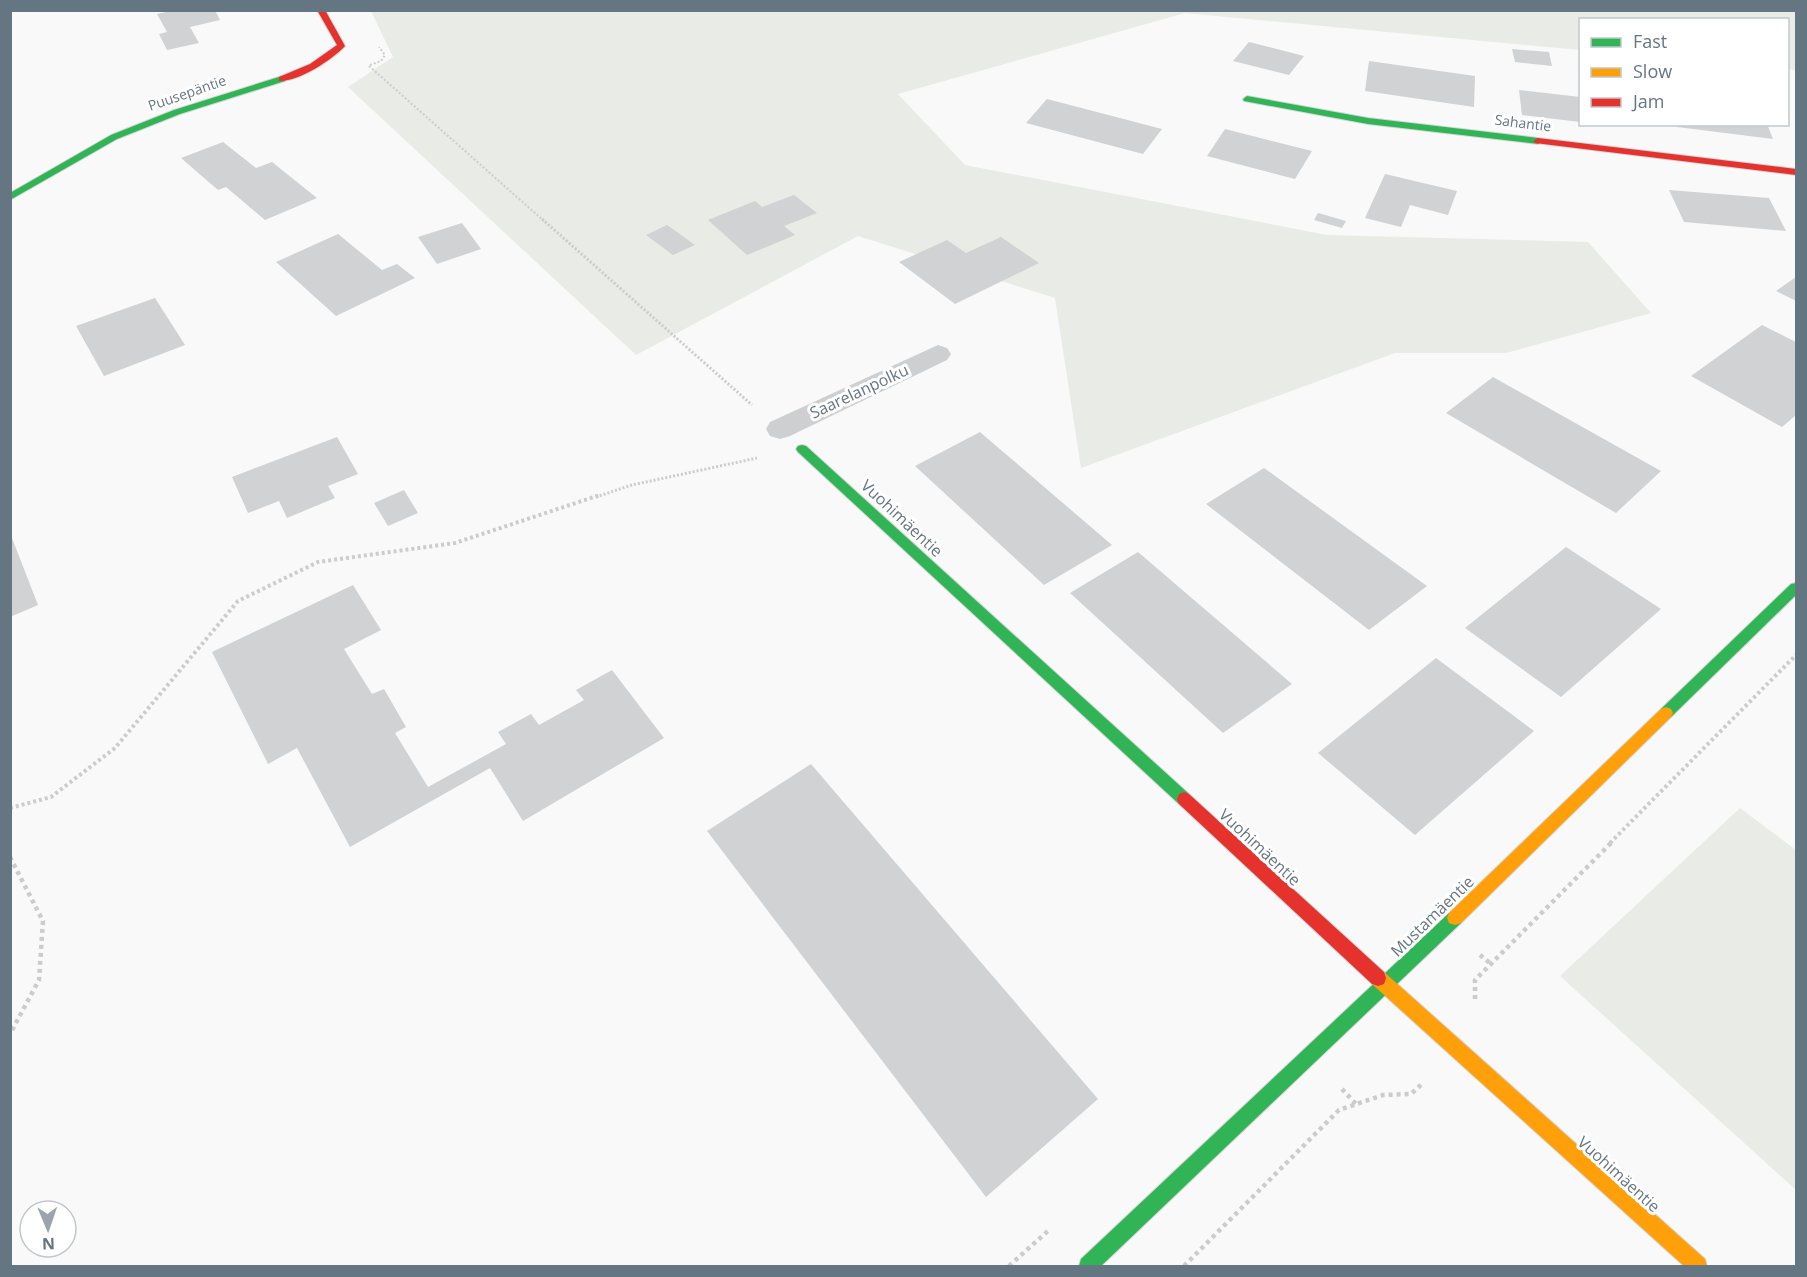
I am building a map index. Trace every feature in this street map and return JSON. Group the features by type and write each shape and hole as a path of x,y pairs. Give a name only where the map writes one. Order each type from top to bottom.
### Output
{"street":[{"path":"321,10 341,46"},
{"name":"Puusepäntie","path":"10,197 114,137 177,112 303,72 325,60 341,46"},
{"name":"Sahantie","path":"1247,99 1368,121 1797,172"},
{"name":"Saarelanpolku","path":"780,429 938,354"},
{"name":"Vuohimäentie","path":"802,449 1385,984 1698,1266"},
{"name":"Mustamäentie","path":"1088,1266 1797,588"}],"path":[{"path":"341,46 369,65 780,429"},
{"path":"10,808 51,797 115,748 238,601 318,562 455,543 632,485 802,449"},
{"path":"1184,1266 1339,1110 1383,1095 1411,1094 1458,1050 1482,1024 1475,1000 1475,980 1797,655"},
{"path":"10,857 43,921 39,980 10,1034"}],"shaded area":[{"path":"371,11 1796,11 1796,70 1789,69 1789,18 1579,18 1579,50 1185,13 898,94 965,165 1327,235 1588,242 1651,313 1506,353 1395,353 1081,468 1055,298 858,236 636,355 348,87 393,57"},
{"path":"1740,808 1796,850 1796,1190 1560,976"}],"building":[{"path":"175,10 215,10 220,20 190,27 199,43 167,50 159,34 167,32 157,14"},
{"path":"1249,42 1304,56 1289,75 1233,61"},
{"path":"1512,49 1549,52 1552,66 1515,62"},
{"path":"1369,61 1475,76 1474,107 1365,91"},
{"path":"1519,90 1579,97 1579,122 1522,115"},
{"path":"1047,99 1162,129 1143,154 1026,123"},
{"path":"1768,126 1773,139 1677,127"},
{"path":"1225,129 1312,151 1295,179 1207,156"},
{"path":"223,142 256,168 272,162 317,198 265,220 226,187 218,190 181,158"},
{"path":"1385,174 1457,191 1448,215 1410,205 1401,227 1365,218"},
{"path":"1669,190 1769,198 1786,231 1684,222"},
{"path":"794,195 817,213 784,226 795,235 747,255 708,220 755,201 762,207"},
{"path":"1318,213 1346,221 1342,228 1314,220"},
{"path":"462,223 481,249 437,264 418,237"},
{"path":"667,225 695,245 673,255 646,235"},
{"path":"338,234 382,270 397,264 415,278 336,316 276,262"},
{"path":"1001,237 1039,263 955,304 899,262 947,240 966,253"},
{"path":"1796,277 1796,301 1776,291"},
{"path":"155,298 185,345 104,376 76,326"},
{"path":"1762,325 1796,342 1796,415 1782,427 1691,376"},
{"path":"1493,377 1661,471 1616,513 1446,413"},
{"path":"980,432 1112,545 1044,585 915,466"},
{"path":"337,437 358,474 328,486 335,498 287,518 279,501 248,513 232,477"},
{"path":"1264,468 1427,586 1369,630 1206,504"},
{"path":"404,490 418,513 388,526 374,503"},
{"path":"10,533 38,605 10,617"},
{"path":"1566,547 1661,609 1561,697 1465,628"},
{"path":"1138,552 1292,684 1223,733 1070,593"},
{"path":"353,585 381,630 344,649 372,694 384,689 406,727 395,733 428,787 506,744 498,732 531,714 539,725 584,700 576,690 612,670 664,738 523,821 490,768 350,847 297,748 268,764 212,652"},
{"path":"1436,658 1534,731 1415,835 1318,753"},
{"path":"811,764 1098,1099 986,1197 707,831"}],"traffic: fast":[{"path":"10,197 114,137 177,112 282,79"},
{"path":"1247,99 1368,121 1538,141"},
{"path":"802,449 1184,799"},
{"path":"1666,713 1796,588"},
{"path":"1088,1266 1455,918"}],"traffic: slow":[{"path":"1455,918 1666,713"},
{"path":"1378,978 1698,1266"}],"traffic: jam":[{"path":"282,79 313,66 341,46 321,10"},
{"path":"1538,141 1796,172"},
{"path":"1184,799 1378,978"}]}
